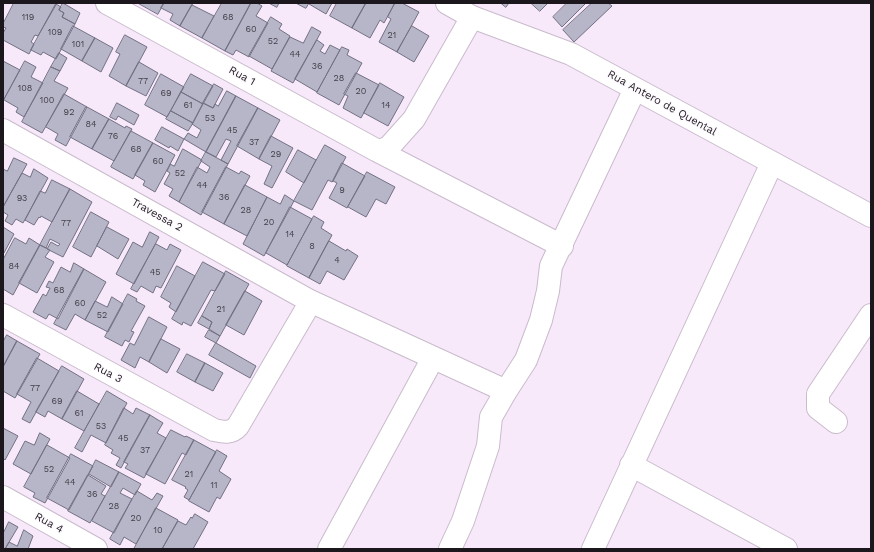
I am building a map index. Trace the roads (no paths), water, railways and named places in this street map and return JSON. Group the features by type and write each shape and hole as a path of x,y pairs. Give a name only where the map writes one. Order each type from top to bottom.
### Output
{"street":[{"name":"Rua 1","path":"107,3 376,150 562,246"},
{"name":"Rua Antero de Quental","path":"447,3 472,17 571,54 871,216"},
{"path":"376,150 382,150 389,147 414,119 472,17"},
{"path":"450,549 463,521 488,446 491,417 526,360 541,320 548,291 551,266 562,246 635,89"},
{"name":"Travessa 2","path":"3,130 310,301 506,391"},
{"path":"593,549 772,163"},
{"name":"Rua 3","path":"3,315 214,430 228,432 235,430 238,426 310,301"},
{"path":"836,422 818,408 818,394 871,314"},
{"path":"329,549 433,358"},
{"path":"631,465 786,549"},
{"name":"Rua 4","path":"3,497 96,549"}]}
